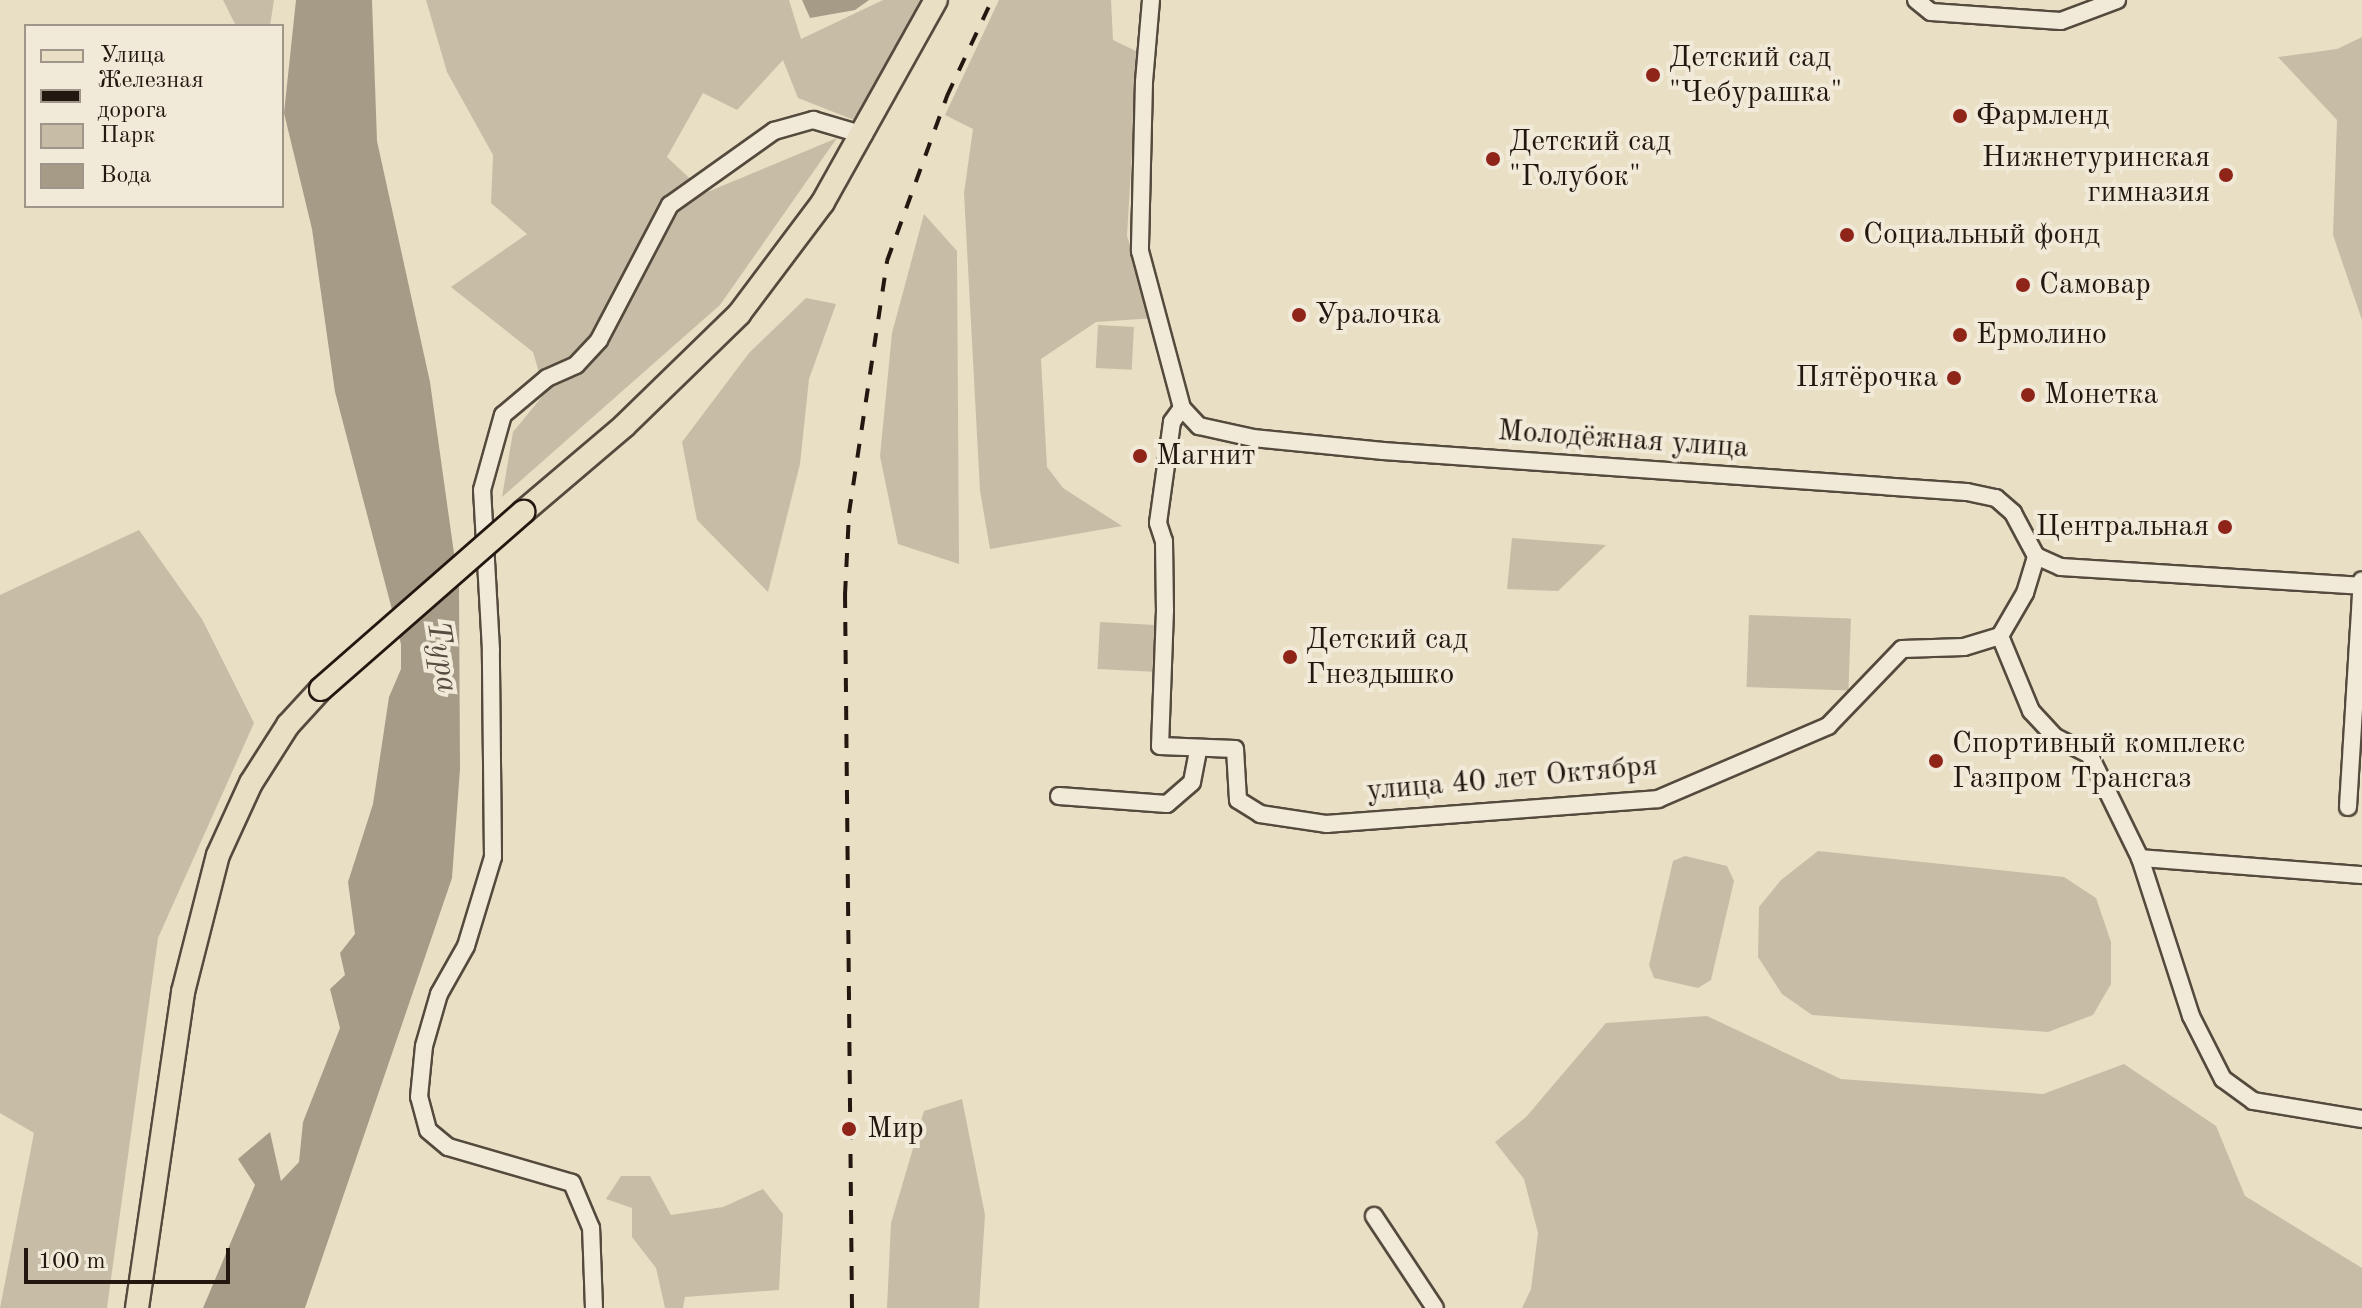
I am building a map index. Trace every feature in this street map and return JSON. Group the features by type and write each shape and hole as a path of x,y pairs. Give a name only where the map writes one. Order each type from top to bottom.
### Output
{"main road":[{"path":"137,1308 183,992 218,855 251,783 288,725 321,689 624,426 739,314 823,202 864,135 936,0"}],"street":[{"path":"1059,796 1167,804 1192,782 1198,751 1160,746 1165,610 1164,541 1158,523 1172,422 1182,408 1140,251 1144,82 1151,0"},
{"path":"1916,0 1931,12 2061,21 2117,0"},
{"path":"594,1308 591,1228 572,1183 448,1147 428,1130 419,1097 424,1046 439,994 483,903 493,857 485,477 503,415 547,378 576,365 599,340 670,205 774,131 813,120 864,135"},
{"name":"Молодёжная улица","path":"1182,408 1199,426 1253,438 1967,492 1996,498 2013,513 2036,556"},
{"path":"2362,586 2061,567 2036,556 2025,593 2000,636 2031,711 2055,737 2089,754 2140,858 2191,1016 2223,1079 2253,1101 2362,1119"},
{"path":"2348,807 2362,580"},
{"name":"улица 40 лет Октября","path":"1198,751 1235,749 1238,800 1260,814 1327,824 1658,799 1828,726 1902,649 1964,647 2000,636"},
{"path":"2140,858 2362,875"},
{"path":"1374,1216 1435,1308"}],"green space":[{"path":"223,0 274,0 270,24 235,24"},
{"path":"426,0 789,0 801,39 883,0 920,0 859,122 798,98 783,60 737,110 703,93 667,157 705,193 837,138 720,305 502,497 513,432 545,393 533,352 451,287 527,234 491,203 493,155 447,72"},
{"path":"999,0 1111,0 1113,40 1138,52 1127,236 1155,318 1096,322 1041,359 1047,467 1063,488 1122,526 990,549 980,491 964,193 973,129 945,115"},
{"path":"2362,37 2362,320 2333,235 2337,120 2278,57 2337,49"},
{"path":"924,214 957,251 959,564 898,544 880,456 892,333"},
{"path":"806,298 836,304 809,379 800,464 768,592 697,520 682,442 749,353"},
{"path":"1098,325 1134,327 1132,370 1096,368"},
{"path":"139,530 202,619 254,723 158,938 107,1308 0,1308 34,1133 0,1113 0,595"},
{"path":"1512,538 1606,545 1558,591 1507,589"},
{"path":"1749,615 1851,619 1848,691 1746,687"},
{"path":"1100,622 1155,625 1152,672 1098,669"},
{"path":"1818,851 2064,877 2096,898 2111,942 2111,984 2093,1015 2048,1032 1812,1015 1782,994 1758,957 1759,907 1781,880"},
{"path":"1685,856 1727,866 1734,881 1711,980 1698,988 1654,978 1649,965 1673,861"},
{"path":"1707,1016 1841,1079 2043,1094 2124,1064 2216,1126 2245,1196 2362,1268 2362,1308 1522,1308 1531,1289 1538,1233 1524,1179 1495,1142 1526,1117 1606,1023"},
{"path":"962,1099 985,1215 979,1308 887,1308 891,1223 924,1111"},
{"path":"621,1176 650,1176 671,1215 723,1207 763,1189 783,1214 779,1290 685,1297 683,1308 665,1308 656,1268 632,1237 632,1208 606,1199"}],"water":[{"name":"Тура","path":"296,0 372,0 377,141 430,382 459,589 460,769 452,878 305,1308 203,1308 255,1185 238,1159 270,1132 281,1181 299,1162 303,1122 340,1028 330,989 345,975 340,953 355,934 348,882 373,804 389,697 401,669 401,644 335,392 312,229 284,113"},
{"path":"802,0 869,0 855,10 810,18"}],"railway":[{"path":"852,1308 845,595 849,513 887,261 947,96 992,0"}],"place":[{"name":"Детский сад \"Чебурашка\"","path":"1653,75"},
{"name":"Фармленд","path":"1960,116"},
{"name":"Детский сад \"Голубок\"","path":"1493,159"},
{"name":"Нижнетуринская гимназия","path":"2226,175"},
{"name":"Социальный фонд","path":"1847,235"},
{"name":"Самовар","path":"2023,285"},
{"name":"Уралочка","path":"1299,315"},
{"name":"Ермолино","path":"1960,335"},
{"name":"Пятёрочка","path":"1954,378"},
{"name":"Монетка","path":"2028,395"},
{"name":"Магнит","path":"1140,456"},
{"name":"Центральная","path":"2225,527"},
{"name":"Детский сад Гнездышко","path":"1290,657"},
{"name":"Спортивный комплекс Газпром Трансгаз","path":"1936,761"},
{"name":"Мир","path":"849,1129"}]}
